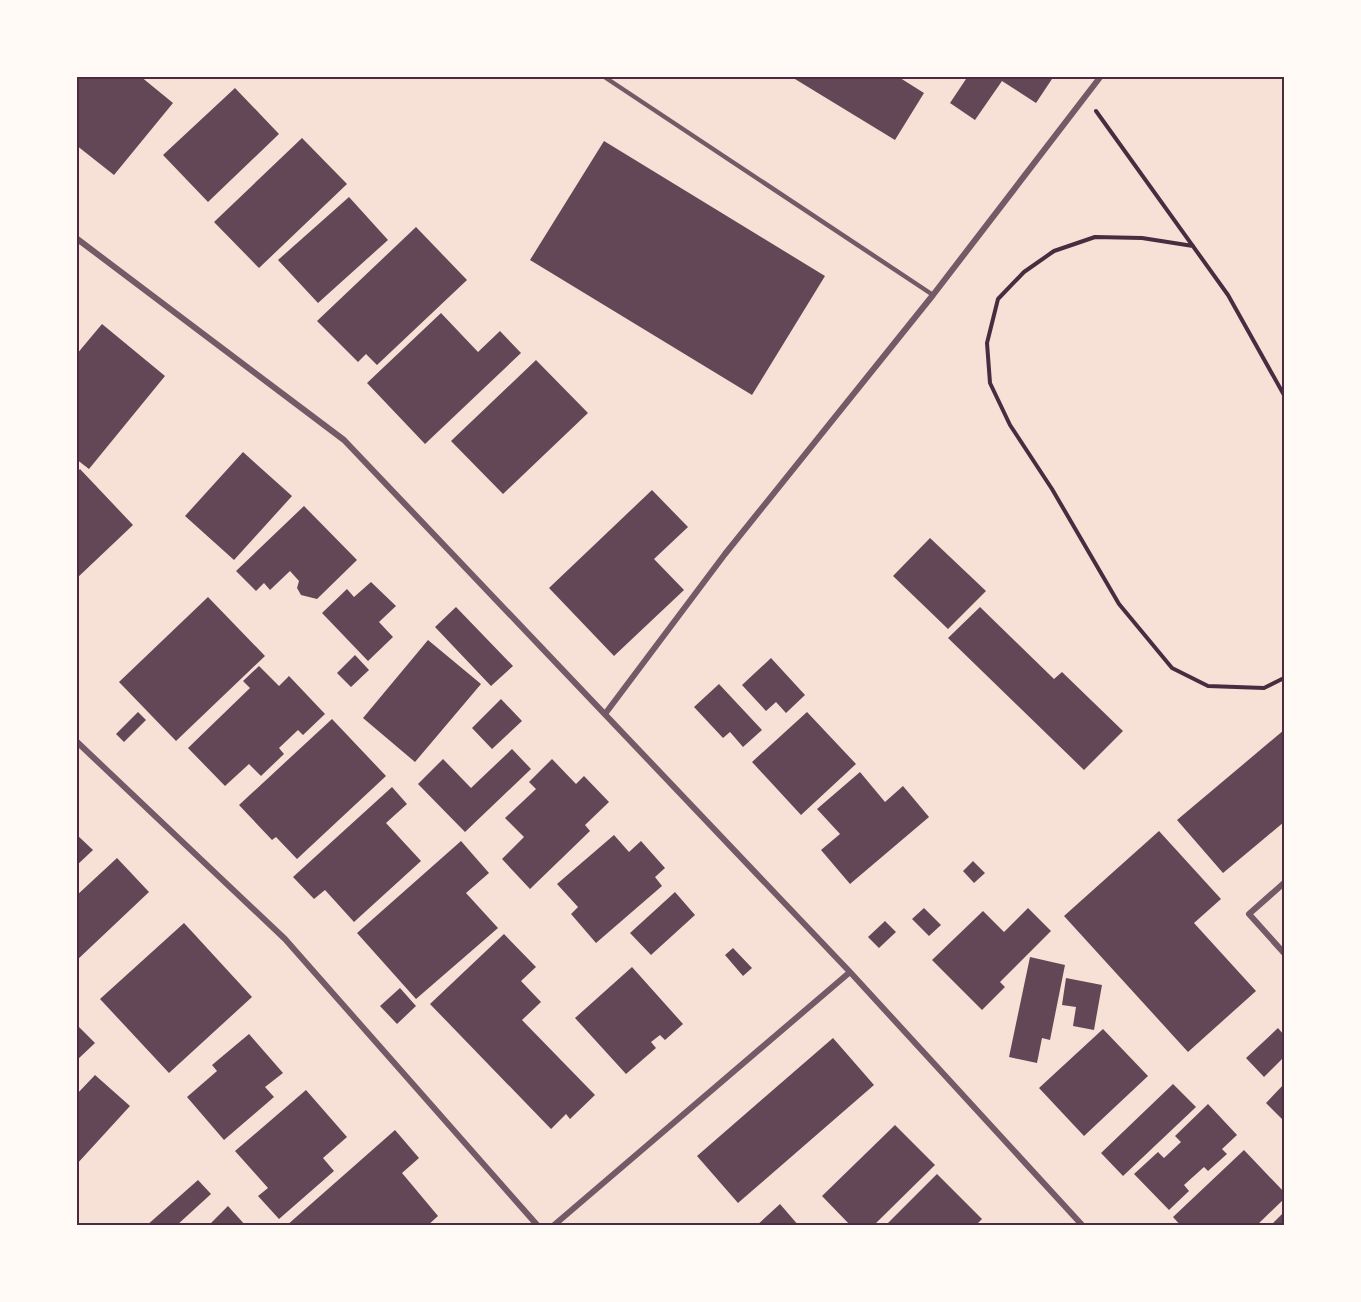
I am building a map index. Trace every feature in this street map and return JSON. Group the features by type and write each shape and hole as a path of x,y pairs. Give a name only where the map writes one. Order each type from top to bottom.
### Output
{"street":[{"path":"605,714 725,554 933,295 1101,76"},
{"path":"76,238 344,440 850,972 1083,1226"},
{"path":"76,741 285,939 538,1226"},
{"path":"1284,883 1249,914 1284,953"},
{"path":"553,1226 850,972"}],"lane":[{"path":"603,76 933,295"}],"path":[{"path":"1085,96 1228,295 1284,395"},
{"path":"1193,246 1142,238 1095,237 1054,251 1032,267 999,299 987,343 990,383 1010,425 1052,489 1119,604 1172,668 1208,686 1264,688 1284,678"}],"building":[{"path":"76,76 140,76 173,103 114,175 76,145"},
{"path":"790,76 897,76 924,93 895,140"},
{"path":"968,76 1054,76 1036,103 1002,81 975,120 950,103"},
{"path":"235,88 279,134 208,202 163,155"},
{"path":"302,138 347,184 259,268 214,222"},
{"path":"604,141 825,276 752,395 530,260"},
{"path":"349,197 388,240 318,303 278,260"},
{"path":"416,227 467,280 377,365 366,354 358,362 317,321"},
{"path":"441,313 478,352 500,331 521,353 425,444 367,383"},
{"path":"102,324 165,376 89,469 76,459 76,355"},
{"path":"536,360 588,413 503,494 451,441"},
{"path":"243,452 292,496 234,560 185,516"},
{"path":"80,469 133,525 76,579 76,473"},
{"path":"652,490 688,527 654,559 684,590 614,656 549,588"},
{"path":"304,506 357,560 317,599 301,595 297,588 299,581 290,571 270,590 264,583 256,591 236,571"},
{"path":"930,538 986,591 948,629 893,576"},
{"path":"371,582 396,606 379,622 393,637 368,661 322,613 347,589 354,597"},
{"path":"208,597 265,656 176,741 119,682"},
{"path":"456,607 513,666 491,686 435,627"},
{"path":"980,607 1054,679 1062,672 1123,731 1084,770 948,638"},
{"path":"428,640 481,684 415,762 363,718"},
{"path":"355,655 369,670 351,687 337,673"},
{"path":"771,658 805,695 786,713 776,702 766,711 742,685"},
{"path":"259,666 279,686 289,676 325,714 303,735 298,730 279,748 284,754 261,776 249,764 225,786 188,748 250,688 243,681"},
{"path":"719,684 762,730 743,747 730,732 723,738 694,707"},
{"path":"501,699 522,721 492,749 472,728"},
{"path":"138,712 146,720 124,742 116,734"},
{"path":"807,712 856,764 801,815 752,762"},
{"path":"332,719 386,776 297,859 276,837 272,840 239,805"},
{"path":"1284,730 1284,822 1223,873 1177,820"},
{"path":"512,749 531,769 465,832 418,784 443,759 471,788"},
{"path":"552,759 576,784 584,776 609,802 585,825 590,831 530,889 502,859 524,837 505,818 536,789 529,782"},
{"path":"860,772 885,802 903,786 929,817 850,884 821,850 840,834 817,809"},
{"path":"392,787 407,804 386,823 421,861 354,922 325,890 314,899 293,877"},
{"path":"1159,831 1221,899 1194,923 1256,991 1188,1052 1064,916"},
{"path":"76,834 93,850 76,866"},
{"path":"614,835 629,852 641,841 665,868 655,877 662,886 596,943 571,914 578,907 557,884"},
{"path":"461,841 489,873 466,893 498,928 416,999 357,933"},
{"path":"117,858 149,892 76,961 76,896"},
{"path":"973,861 985,873 974,883 963,871"},
{"path":"675,892 695,915 651,955 630,933"},
{"path":"924,908 941,925 929,936 912,919"},
{"path":"1028,908 1051,931 1000,982 1005,987 982,1010 932,960 983,911 1004,932"},
{"path":"885,921 896,932 879,948 868,937"},
{"path":"184,923 252,997 169,1073 100,999"},
{"path":"504,934 536,967 521,981 541,1002 522,1020 595,1095 570,1119 566,1114 551,1129 430,1004"},
{"path":"733,948 752,968 743,976 725,955"},
{"path":"1030,957 1065,965 1050,1040 1042,1038 1037,1063 1009,1057"},
{"path":"632,967 683,1024 665,1040 660,1035 651,1042 656,1048 626,1074 575,1018"},
{"path":"1066,978 1102,985 1094,1030 1073,1026 1076,1007 1062,1005"},
{"path":"400,988 416,1006 397,1024 380,1006"},
{"path":"76,1024 95,1043 76,1061"},
{"path":"1278,1028 1284,1035 1284,1057 1264,1077 1246,1058"},
{"path":"1103,1029 1148,1076 1084,1136 1039,1088"},
{"path":"249,1034 283,1073 265,1087 274,1097 224,1140 187,1097 217,1071 212,1065"},
{"path":"833,1038 874,1085 738,1203 697,1156"},
{"path":"95,1075 130,1106 76,1165 76,1095"},
{"path":"1173,1084 1196,1107 1123,1176 1101,1153"},
{"path":"1284,1084 1284,1121 1266,1103"},
{"path":"306,1090 347,1137 323,1158 334,1171 279,1219 258,1196 268,1188 235,1151"},
{"path":"1208,1104 1237,1135 1222,1149 1227,1154 1208,1171 1204,1167 1184,1185 1189,1191 1169,1210 1134,1174 1158,1152 1164,1158 1181,1142 1175,1136"},
{"path":"895,1125 935,1165 873,1226 851,1226 822,1196"},
{"path":"395,1130 419,1158 402,1173 438,1216 427,1226 286,1226"},
{"path":"1244,1150 1284,1192 1284,1199 1256,1226 1181,1226 1173,1217"},
{"path":"937,1174 982,1219 975,1226 885,1226"},
{"path":"198,1180 211,1194 176,1226 146,1226"},
{"path":"780,1204 799,1226 756,1226"},
{"path":"228,1206 246,1226 208,1226"},
{"path":"1284,1212 1284,1226 1270,1226"}]}
